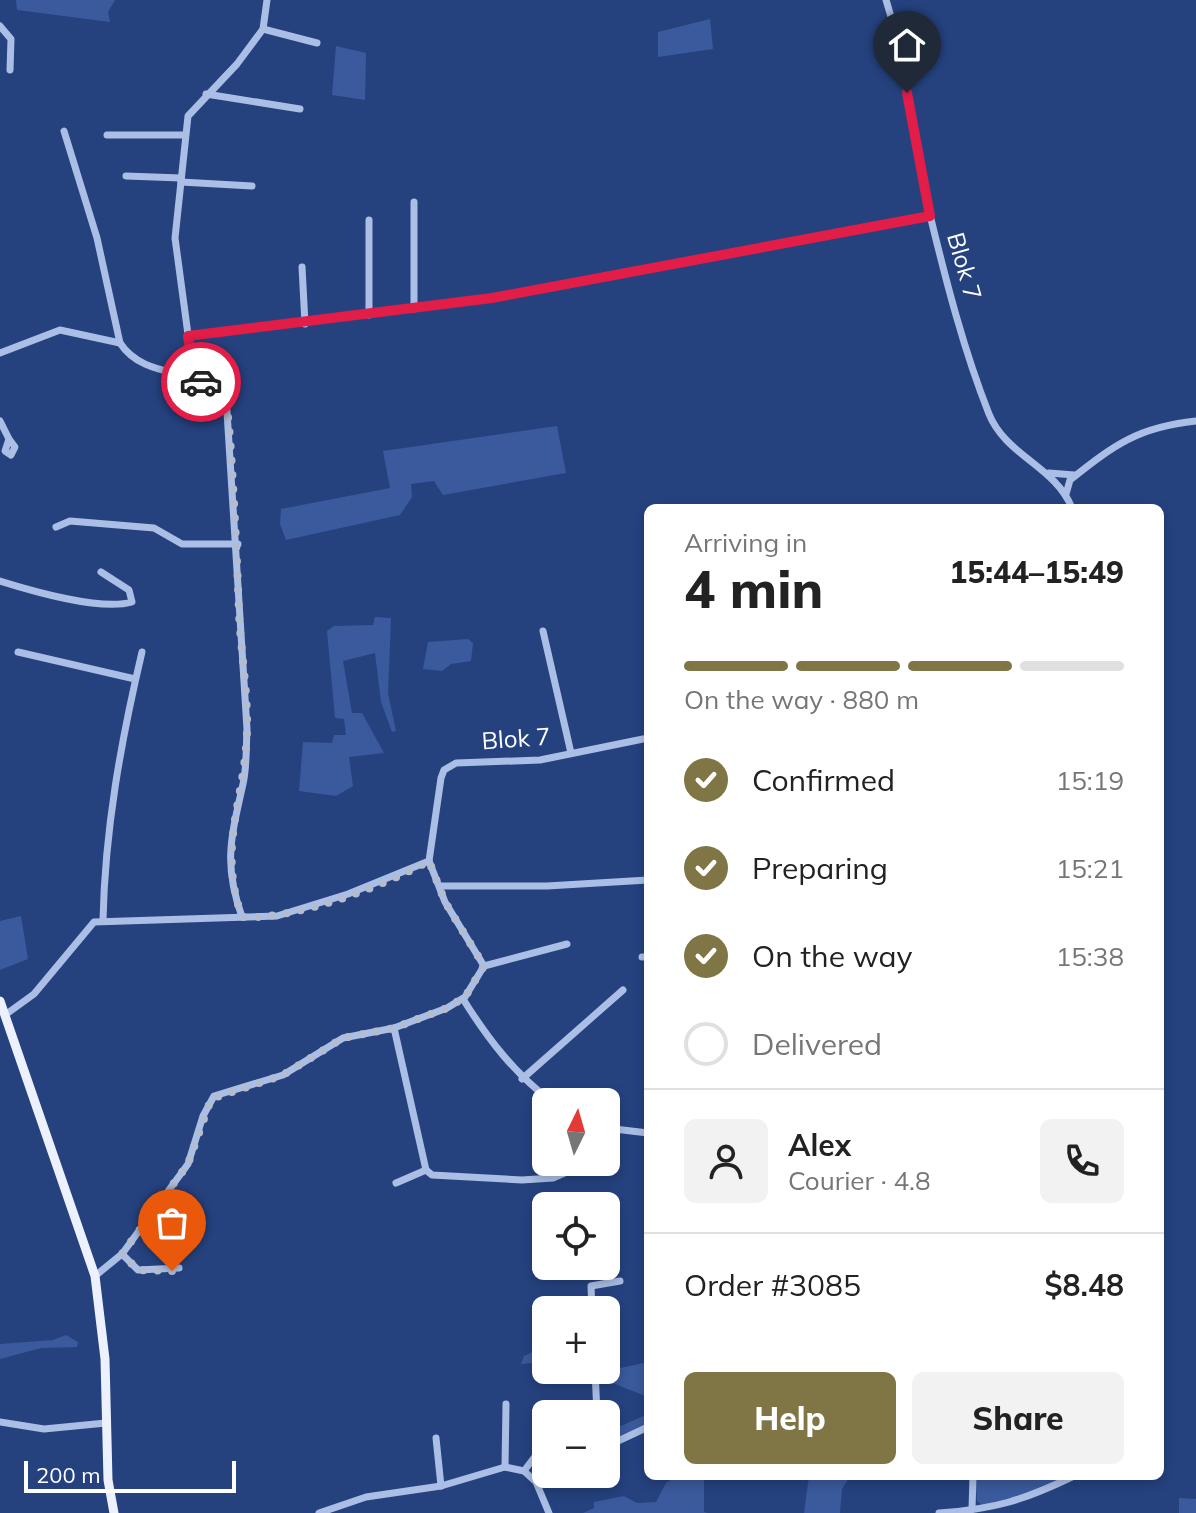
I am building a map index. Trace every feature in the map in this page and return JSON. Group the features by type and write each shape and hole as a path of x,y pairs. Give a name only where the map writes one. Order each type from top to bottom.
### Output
{"main road":[{"path":"0,1001 95,1276 105,1359 106,1423 114,1513"}],"street":[{"name":"Blok 7","path":"886,0 930,216 976,378 991,419 1006,442 1049,473 1070,504"},
{"path":"194,379 175,238 184,135 190,110 237,64 263,29 266,1"},
{"path":"0,26 11,39 10,70"},
{"path":"263,29 317,43"},
{"path":"206,94 300,109"},
{"path":"64,131 97,238 120,343 129,356 143,365 194,379 219,389 226,396 238,544 247,729 244,781 233,820 229,851 231,879 242,917"},
{"path":"107,135 184,135"},
{"path":"126,176 252,186"},
{"path":"414,202 414,309"},
{"path":"188,336 414,309 718,258 930,216"},
{"path":"369,220 369,315"},
{"path":"302,267 305,324"},
{"path":"0,353 60,330 120,343"},
{"path":"0,421 9,439"},
{"path":"1066,494 1067,485 1077,475 1131,435 1166,424 1196,421"},
{"path":"1049,473 1077,475"},
{"path":"56,527 70,521 154,528 182,544 238,544"},
{"path":"0,581 87,600 119,604 132,602 129,590 101,572"},
{"path":"543,631 571,753"},
{"path":"18,652 135,679"},
{"path":"103,920 105,853 142,652"},
{"name":"Blok 7","path":"429,861 441,778 444,770 456,763 514,762 644,739"},
{"path":"5,1015 34,994 88,926 103,920 277,916 348,894 429,861 445,902 484,966"},
{"path":"440,886 547,886 644,880"},
{"path":"95,1276 122,1254 188,1164 203,1116 214,1096 283,1075 343,1038 394,1028 463,999 484,966 567,944"},
{"path":"522,1079 623,990"},
{"path":"463,999 498,1051 534,1088"},
{"path":"394,1028 426,1170 438,1177 480,1175 522,1180 554,1176"},
{"path":"620,1130 644,1133"},
{"path":"396,1183 426,1170"},
{"path":"122,1254 138,1270 179,1268"},
{"path":"591,1296 591,1286 620,1281"},
{"path":"505,1467 506,1404"},
{"path":"0,1422 44,1429 106,1423"},
{"path":"620,1440 644,1429"},
{"path":"436,1438 441,1486"},
{"path":"524,1471 532,1460"},
{"path":"319,1513 366,1497 441,1486 505,1467 524,1471 536,1482 549,1513"},
{"path":"972,1509 973,1480"},
{"path":"939,1513 1021,1501 1066,1480"}],"shaded area":[{"path":"16,0 115,0 108,12 110,22 17,10"},
{"path":"710,19 713,49 658,57 658,32"},
{"path":"336,46 366,53 365,100 332,95"},
{"path":"557,426 566,473 443,495 434,481 411,484 412,497 400,515 286,540 280,524 281,509 390,488 383,451"},
{"path":"375,617 391,618 388,693 396,731 392,732 381,702 375,653 343,661 352,713 362,713 384,753 349,757 353,786 336,796 299,791 303,742 332,743 334,735 346,735 344,719 335,718 327,631 334,626 373,625"},
{"path":"468,639 473,643 471,661 451,664 442,671 423,669 428,642"},
{"path":"21,916 28,959 0,970 0,921"},
{"path":"66,1335 78,1342 77,1347 41,1348 0,1359 0,1344 53,1340"},
{"path":"532,1352 532,1363 521,1364 524,1356"},
{"path":"644,1363 644,1395 615,1384 620,1384 620,1368"},
{"path":"644,1416 644,1426 620,1436 620,1426"},
{"path":"670,1480 704,1480 704,1512 708,1513 583,1513 594,1508 594,1502 624,1496 637,1503 656,1502"},
{"path":"808,1480 848,1480 842,1489 840,1513 804,1513"},
{"path":"975,1480 1057,1480 1022,1498 982,1505 977,1501"},
{"path":"1179,1498 1196,1499 1196,1513 1179,1513"}],"way so far":[{"path":"172,1271 138,1270 122,1254 188,1164 203,1116 214,1096 283,1075 343,1038 373,1029 394,1028 447,1008 465,997 484,966 445,902 429,861 348,894 277,916 242,917 231,879 229,851 233,820 244,781 247,729 230,437 226,396 219,389 201,382"}],"route":[{"path":"201,382 194,379 188,336 250,331 492,298 930,216 907,93"}]}
